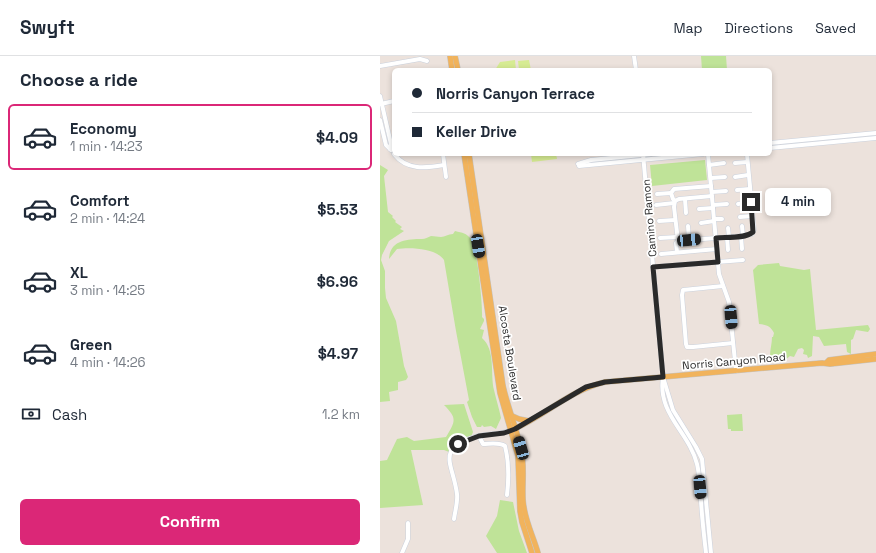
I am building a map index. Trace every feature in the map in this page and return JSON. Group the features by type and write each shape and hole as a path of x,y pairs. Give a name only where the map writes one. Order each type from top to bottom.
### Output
{"main road":[{"path":"450,56 452,68"},
{"path":"455,56 458,68"},
{"name":"Alcosta Boulevard","path":"464,156 500,394 523,462 524,510 538,553"},
{"name":"Alcosta Boulevard","path":"470,156 504,386 518,456 520,511 532,553"},
{"name":"Norris Canyon Road","path":"826,363 829,360 876,354"},
{"name":"Norris Canyon Road","path":"513,430 586,387 605,382 876,359"},
{"path":"510,415 519,419 530,421"}],"street":[{"path":"634,56 636,68"},
{"path":"380,66 420,59 427,61"},
{"path":"380,96 391,144 390,149"},
{"path":"381,104 392,101"},
{"path":"380,120 386,145 392,152"},
{"path":"772,143 876,133"},
{"path":"772,148 876,138"},
{"path":"396,156 406,163 420,168 444,165"},
{"path":"443,156 446,177"},
{"path":"578,165 591,160 643,156"},
{"name":"Camino Ramon","path":"643,156 663,377 663,396 666,407 690,447 698,466 706,553"},
{"path":"708,156 719,274 722,286 730,302 736,371"},
{"path":"660,238 689,240 751,235 753,232 747,156"},
{"path":"735,163 747,162"},
{"path":"709,165 724,163"},
{"path":"735,177 748,175"},
{"path":"711,178 725,177"},
{"path":"657,194 671,193 674,189 711,186"},
{"path":"738,190 750,189"},
{"path":"656,205 726,191"},
{"path":"671,193 675,202 675,220 678,239 676,243 677,252"},
{"path":"685,199 686,213"},
{"path":"738,204 751,202"},
{"path":"699,209 727,204"},
{"path":"740,217 752,216"},
{"path":"701,223 722,219"},
{"path":"659,221 675,220"},
{"path":"688,226 689,240"},
{"path":"742,226 742,249"},
{"path":"728,228 728,250"},
{"path":"661,254 717,249"},
{"path":"653,267 743,260"},
{"path":"722,286 683,290 682,295 686,344 687,347 733,343"},
{"name":"Camino Ramon","path":"663,377 673,410 702,459 711,553"},
{"path":"454,519 457,497 454,479 449,464 452,450 458,444 479,436 504,433 513,430"},
{"path":"479,436 483,444 494,443 503,444 505,446 508,459 509,476 507,495"},
{"path":"402,553 408,539 408,523"}],"green space":[{"path":"701,56 726,56 727,68 702,68"},
{"path":"515,60 516,68 496,68 500,62"},
{"path":"529,60 531,68 519,68 518,61"},
{"path":"531,156 556,156 557,159 532,162"},
{"path":"705,160 707,180 652,186 650,165"},
{"path":"380,165 388,170 384,176 388,212 393,216 392,217 396,221 395,222 402,227 400,229 404,231 389,241 381,260 385,271 386,298 396,321 404,366 408,377 406,380 398,382 398,390 389,392 390,401 380,402"},
{"path":"455,231 464,234 471,239 475,252 481,290 482,317 484,319 480,329 484,330 482,338 489,349 491,356 493,384 501,418 496,429 491,426 484,427 482,425 481,427 477,427 467,402 469,400 444,260 435,253 422,249 409,248 397,249 389,259 392,248 400,242 411,239 423,239 431,236 442,237 453,234"},
{"path":"779,263 780,266 804,270 810,269 816,330 868,325 870,329 868,332 856,330 853,339 851,340 851,354 847,352 846,344 824,346 819,337 813,336 812,356 808,358 807,355 803,354 804,350 802,348 798,349 794,357 790,356 785,360 785,356 782,355 778,357 777,362 772,362 773,359 770,354 772,337 774,333 766,325 759,324 753,270 758,265"},
{"path":"464,404 473,432 471,437 451,449 449,452 444,450 411,450 423,505 380,508 380,461 387,460 397,439 407,437 414,441 446,437 454,420 451,413 444,405"},
{"path":"742,414 743,431 731,431 731,429 728,429 727,415"},
{"path":"500,500 513,502 519,531 527,553 497,553 486,536 497,516"}],"route":[{"path":"458,444 479,436 504,433 515,429 586,387 605,382 663,377 653,267 718,262 716,238 752,234 754,230 751,202"}]}
